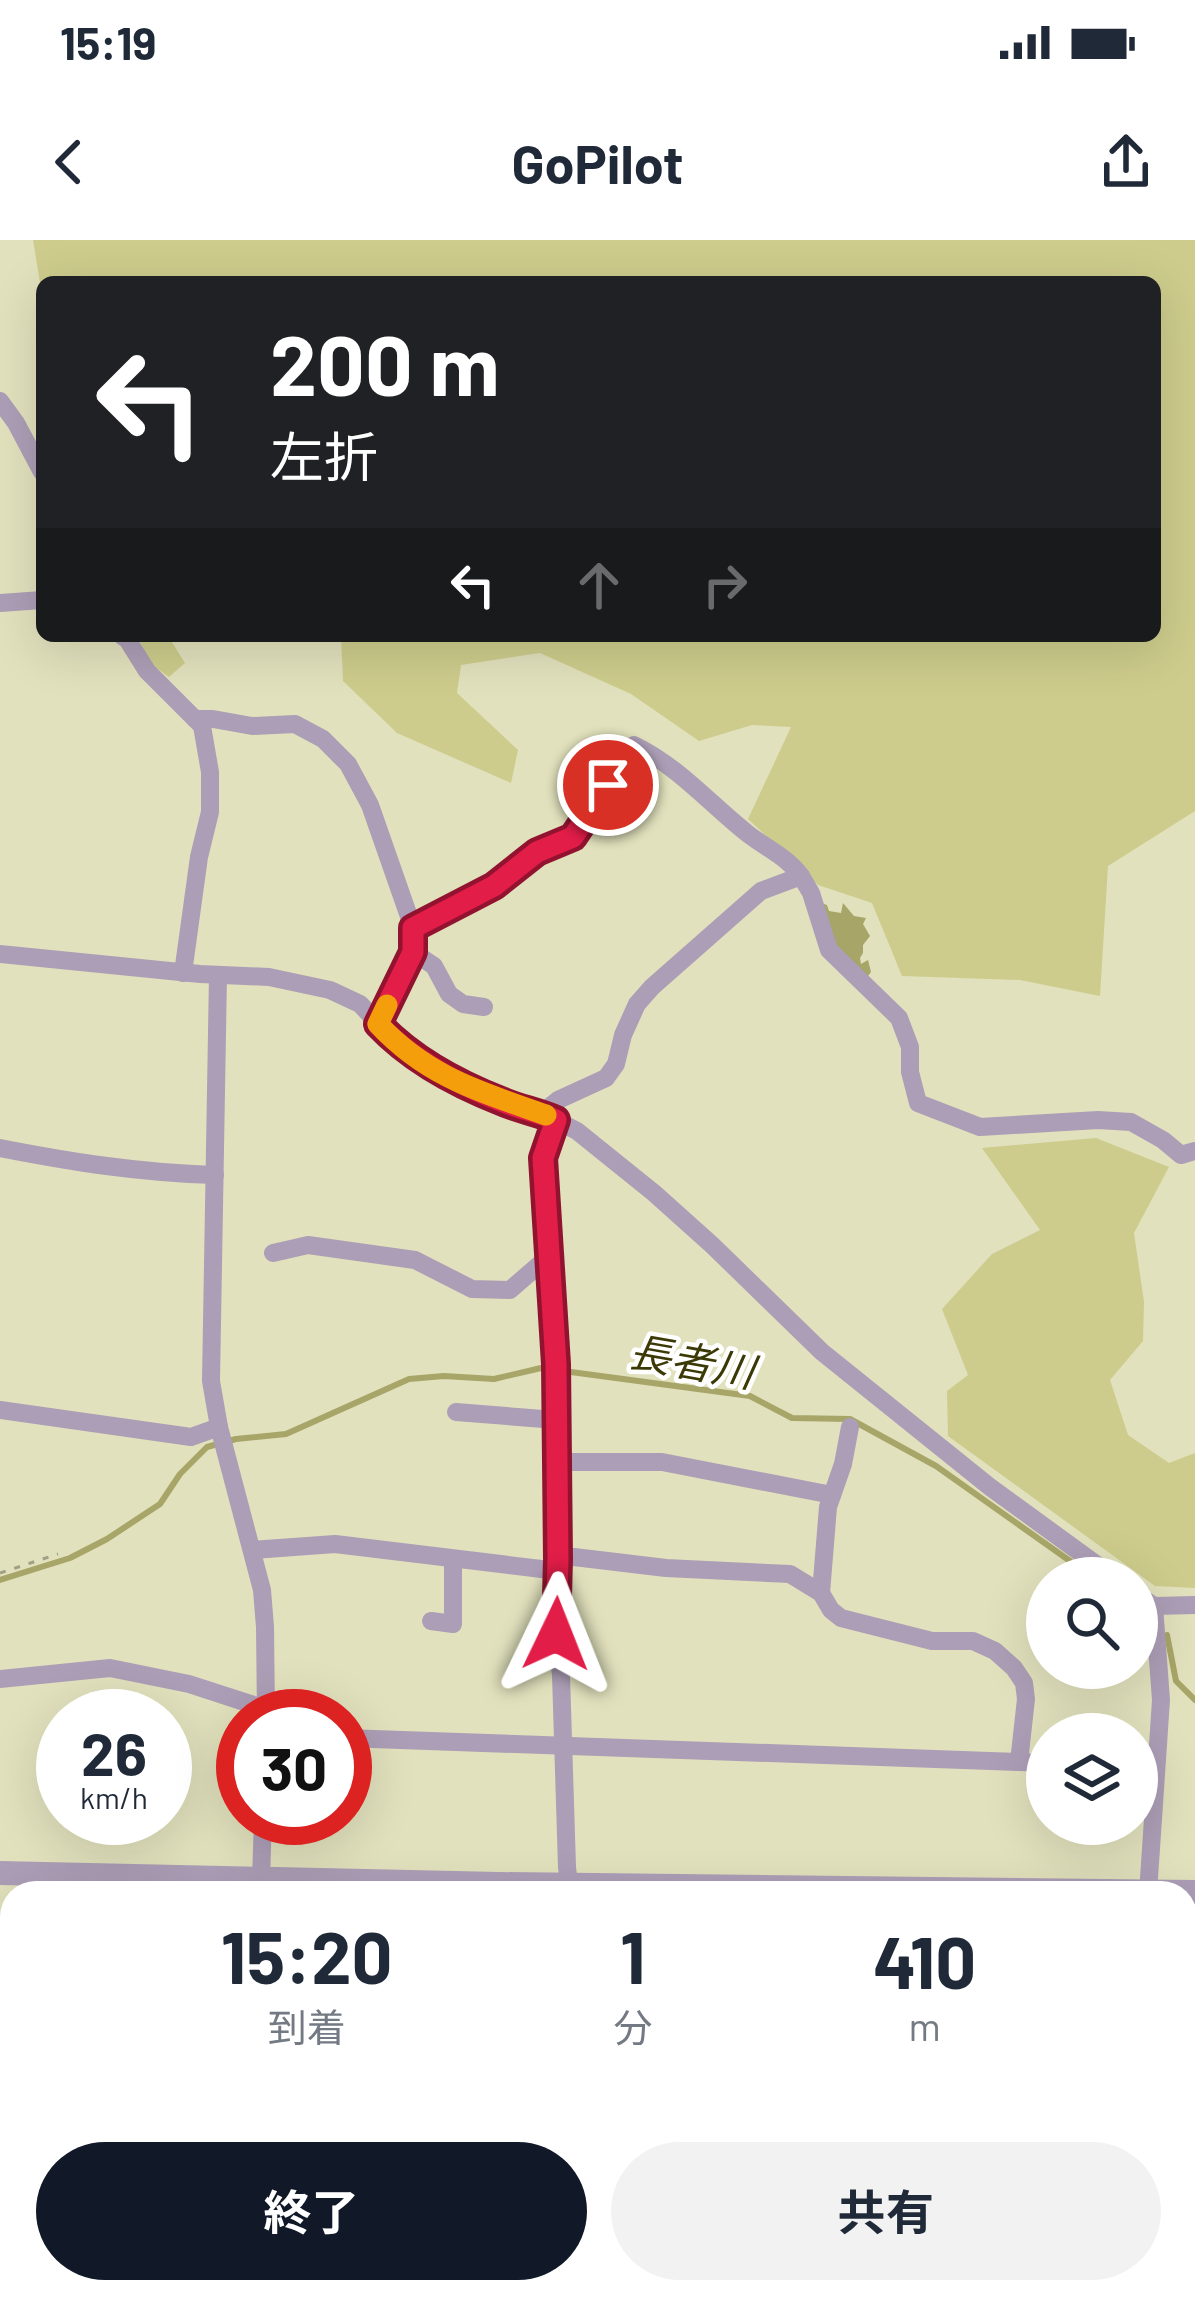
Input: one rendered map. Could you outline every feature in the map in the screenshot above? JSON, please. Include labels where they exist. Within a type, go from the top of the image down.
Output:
[{"type":"street","points":[[0,401],[36,461]]},
{"type":"street","points":[[0,603],[36,600]]},
{"type":"street","points":[[128,642],[147,671],[202,726],[210,772],[210,812],[183,973]]},
{"type":"street","points":[[195,718],[252,726],[295,724],[323,739],[348,764],[370,805],[413,928],[413,952],[378,1024]]},
{"type":"street","points":[[413,928],[494,886],[537,852],[573,837],[608,785],[622,752],[634,745],[658,757],[748,834],[793,865],[811,892],[829,950],[898,1018],[910,1047],[918,1102],[980,1126],[1098,1120],[1131,1123],[1181,1155],[1195,1151]]},
{"type":"street","points":[[569,1881],[556,1634],[555,1371],[543,1158],[549,1117],[559,1100],[606,1078],[616,1064],[622,1035],[637,1004],[652,987],[761,891],[801,876]]},
{"type":"street","points":[[413,952],[434,966],[449,994],[463,1004],[484,1007]]},
{"type":"street","points":[[0,953],[268,977],[330,990],[360,1004],[418,1060],[505,1103],[577,1131],[653,1193],[822,1352],[932,1442],[1087,1557]]},
{"type":"street","points":[[218,975],[211,1381],[262,1590],[266,1689]]},
{"type":"street","points":[[0,1148],[114,1169],[215,1175]]},
{"type":"street","points":[[273,1253],[308,1245],[416,1260],[472,1289],[510,1290],[548,1256]]},
{"type":"street","points":[[0,1410],[191,1437],[221,1437]]},
{"type":"street","points":[[456,1412],[556,1420]]},
{"type":"street","points":[[821,1593],[828,1507],[850,1427]]},
{"type":"street","points":[[556,1462],[662,1462],[832,1495]]},
{"type":"street","points":[[252,1550],[335,1544],[453,1559],[558,1565],[574,1557],[666,1568],[790,1574],[821,1593],[841,1618],[932,1641],[973,1641],[995,1651],[1024,1683],[1018,1762]]},
{"type":"street","points":[[430,1621],[453,1624],[453,1559]]},
{"type":"street","points":[[1158,1606],[1195,1605]]},
{"type":"street","points":[[1158,1660],[1158,1713]]},
{"type":"street","points":[[0,1679],[110,1668],[216,1694]]},
{"type":"street","points":[[372,1739],[1026,1762]]},
{"type":"street","points":[[261,1879],[262,1845]]},
{"type":"street","points":[[1147,1845],[1148,1881]]},
{"type":"street","points":[[0,1874],[323,1881]]},
{"type":"path","points":[[0,1573],[58,1554]]},
{"type":"shaded area","points":[[33,240],[1195,240],[1195,811],[1108,866],[1100,996],[1020,980],[902,976],[872,903],[818,885],[748,819],[791,727],[752,725],[699,741],[631,694],[540,653],[461,665],[457,693],[518,750],[511,783],[397,733],[343,681],[341,642],[1161,642],[1161,276],[39,276]]},
{"type":"shaded area","points":[[140,642],[172,642],[185,663],[169,677],[152,665]]},
{"type":"shaded area","points":[[821,903],[841,913],[843,903],[854,916],[866,918],[863,924],[870,936],[860,958],[861,964],[868,960],[868,976],[833,946]]},
{"type":"shaded area","points":[[1096,1138],[1169,1167],[1134,1233],[1144,1302],[1143,1341],[1110,1380],[1128,1435],[1169,1463],[1195,1453],[1195,1588],[1158,1586],[1158,1557],[1115,1557],[948,1436],[947,1391],[968,1375],[942,1309],[992,1254],[1040,1230],[982,1148]]},
{"type":"waterway","name":"長者川","points":[[0,1580],[70,1558],[107,1539],[160,1504],[180,1474],[207,1447],[286,1434],[409,1379],[494,1379],[541,1368],[750,1396],[792,1418],[850,1419],[936,1466],[1064,1557]]},
{"type":"waterway","name":"長者川","points":[[1167,1635],[1176,1681],[1195,1700]]},
{"type":"slow traffic","points":[[387,1005],[378,1024],[418,1060],[505,1103],[546,1115]]},
{"type":"route","points":[[556,1634],[556,1364],[543,1158],[556,1120],[461,1084],[418,1060],[378,1024],[413,952],[413,928],[494,886],[537,852],[573,837],[608,785]]}]
